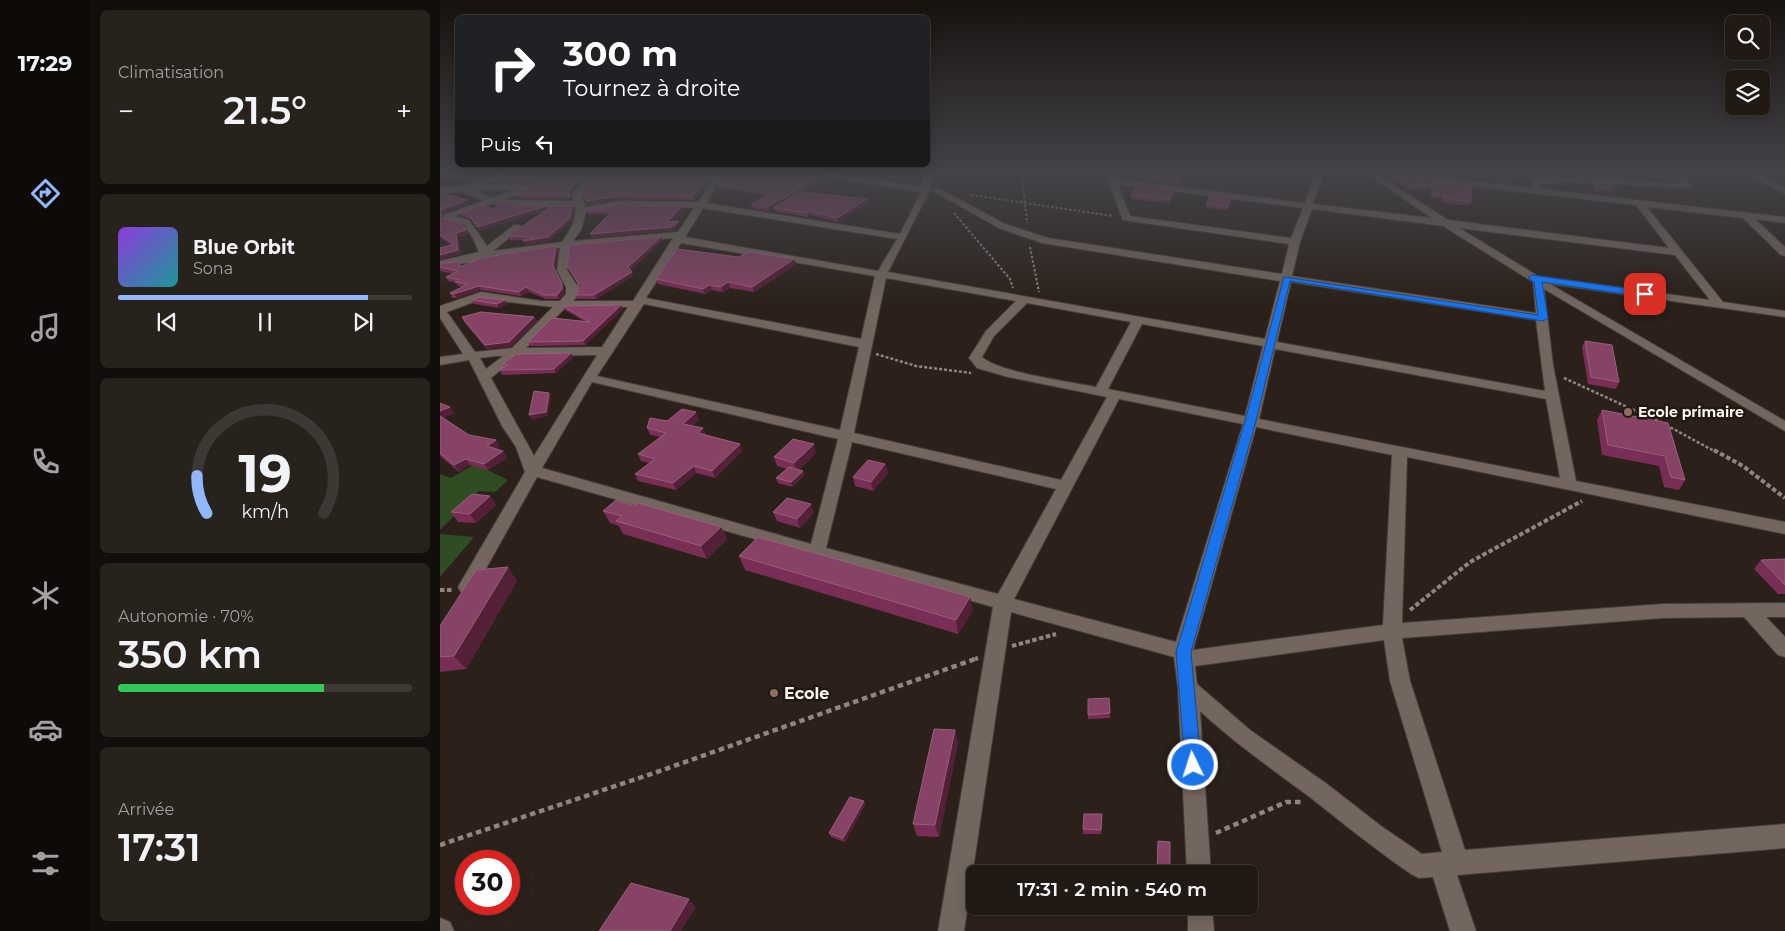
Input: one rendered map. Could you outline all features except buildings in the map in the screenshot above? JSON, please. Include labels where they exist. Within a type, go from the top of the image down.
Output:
[{"type":"street","points":[[450,216],[448,218],[466,222],[478,238],[483,254]]},
{"type":"street","points":[[483,378],[516,351],[572,295],[572,288],[562,270],[568,246],[567,241],[578,225],[579,216]]},
{"type":"street","points":[[460,598],[531,470],[692,216]]},
{"type":"street","points":[[772,216],[903,237]]},
{"type":"street","points":[[816,552],[846,435],[880,275],[916,216]]},
{"type":"street","points":[[983,216],[1002,226],[1046,242],[1543,318]]},
{"type":"street","points":[[1199,865],[1188,688],[1184,656],[1250,421],[1268,344],[1303,216]]},
{"type":"street","points":[[1398,216],[1676,252]]},
{"type":"street","points":[[1434,216],[1535,280],[1785,427]]},
{"type":"street","points":[[1649,216],[1720,305]]},
{"type":"street","points":[[1747,216],[1785,253]]},
{"type":"street","points":[[1757,216],[1785,220]]},
{"type":"street","points":[[1126,218],[1295,242]]},
{"type":"street","points":[[483,254],[517,227]]},
{"type":"street","points":[[440,264],[483,254],[637,238],[680,237],[880,275],[1553,396]]},
{"type":"street","points":[[1535,280],[1785,314]]},
{"type":"street","points":[[1535,280],[1543,318],[1547,365],[1569,484]]},
{"type":"street","points":[[531,470],[523,447],[483,378],[476,360],[470,355],[441,310],[481,294],[542,304],[639,302],[864,347]]},
{"type":"street","points":[[1020,299],[987,337],[975,358],[978,362],[1013,374],[1785,528]]},
{"type":"street","points":[[951,931],[1003,602],[1067,486],[1138,320]]},
{"type":"street","points":[[444,358],[516,351],[607,351]]},
{"type":"street","points":[[590,378],[1067,486]]},
{"type":"street","points":[[1400,451],[1392,628],[1400,681],[1449,864],[1463,931]]},
{"type":"street","points":[[531,470],[816,552],[1003,602],[1184,656],[1392,628],[1663,611],[1750,612],[1785,610]]},
{"type":"street","points":[[1750,612],[1785,649]]},
{"type":"street","points":[[1188,688],[1243,738],[1327,796],[1419,866],[1785,836]]},
{"type":"street","points":[[1200,915],[1201,931]]},
{"type":"path","points":[[955,216],[1010,279],[1020,299]]},
{"type":"path","points":[[1115,216],[1126,218]]},
{"type":"path","points":[[864,347],[916,366],[978,373]]},
{"type":"path","points":[[1547,365],[1584,389],[1661,422],[1742,466],[1785,498]]},
{"type":"path","points":[[1392,628],[1470,562],[1602,490]]},
{"type":"path","points":[[440,845],[657,772],[996,651],[1062,632]]},
{"type":"path","points":[[1198,841],[1286,802],[1297,801],[1309,804]]},
{"type":"green space","points":[[475,464],[508,480],[495,492],[479,491],[440,530],[440,474],[451,478]]},
{"type":"green space","points":[[440,534],[474,537],[440,577]]},
{"type":"place","name":"Ecole primaire","points":[[1628,412]]},
{"type":"place","name":"Ecole","points":[[774,693]]},
{"type":"route","points":[[1193,765],[1184,652],[1250,421],[1268,344],[1287,278],[1543,318],[1538,281],[1532,278],[1645,294]]}]
